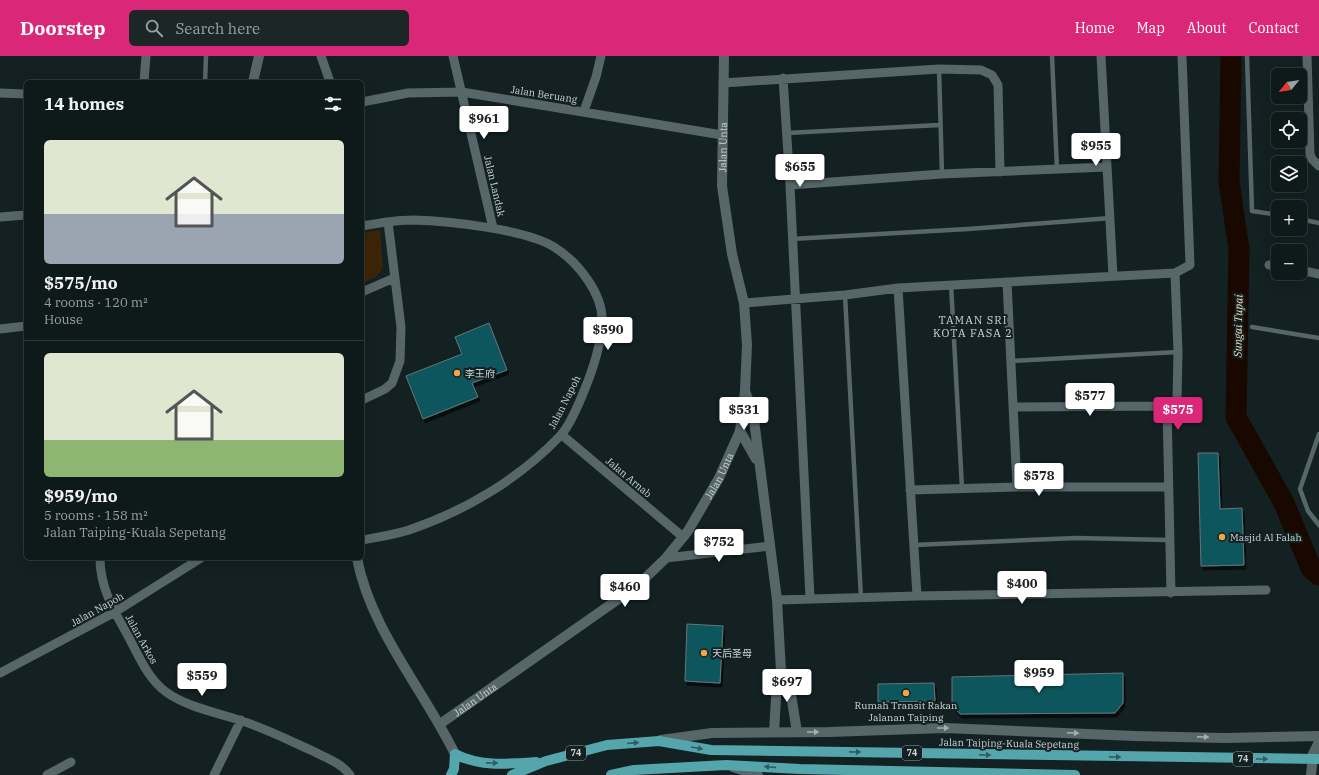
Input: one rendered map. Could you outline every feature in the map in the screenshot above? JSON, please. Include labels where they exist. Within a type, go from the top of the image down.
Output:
[{"type":"main road","name":"Jalan Taiping-Kuala Sepetang","points":[[517,774],[546,761],[607,745],[659,741],[711,750],[1319,760]]},
{"type":"main road","points":[[451,775],[454,769],[455,754],[478,763],[514,764],[546,761]]},
{"type":"main road","name":"74","points":[[611,775],[726,765],[800,769],[1075,775]]},
{"type":"street","points":[[144,80],[146,56]]},
{"type":"street","points":[[253,80],[259,56]]},
{"type":"street","points":[[321,56],[329,80]]},
{"type":"street","name":"Jalan Landak","points":[[453,56],[493,228]]},
{"type":"street","points":[[584,111],[596,77],[601,56]]},
{"type":"street","name":"Jalan Unta","points":[[440,724],[637,586],[666,558],[683,537],[719,478],[740,431],[745,391],[747,345],[744,303],[726,218],[722,186],[724,56]]},
{"type":"street","points":[[1101,56],[1113,276]]},
{"type":"street","points":[[744,303],[845,295],[898,288],[950,284],[1175,273],[1190,265],[1182,56]]},
{"type":"street","points":[[1307,56],[1310,154],[1312,159],[1319,166]]},
{"type":"street","points":[[723,83],[939,69],[981,70],[992,75],[998,85],[1000,172]]},
{"type":"street","points":[[783,78],[790,185],[810,598]]},
{"type":"street","name":"Jalan Beruang","points":[[364,102],[408,93],[462,92],[722,135]]},
{"type":"street","points":[[0,93],[24,94]]},
{"type":"street","points":[[790,185],[942,174],[1107,167]]},
{"type":"street","points":[[0,217],[24,215]]},
{"type":"street","name":"Jalan Napoh","points":[[364,226],[413,220],[493,228],[529,237],[554,246],[574,263],[587,278],[597,298],[602,321],[598,350],[592,370],[578,404],[562,434],[523,470],[476,500],[449,514],[408,531],[364,540]]},
{"type":"street","points":[[364,399],[385,389],[392,383],[399,368],[401,326],[388,222]]},
{"type":"street","points":[[1307,271],[1319,274]]},
{"type":"street","points":[[1013,407],[1174,405],[1177,400],[1178,352],[1175,273]]},
{"type":"street","points":[[364,291],[394,278]]},
{"type":"street","points":[[1007,282],[1017,487]]},
{"type":"street","points":[[898,288],[917,596]]},
{"type":"street","points":[[0,329],[24,326]]},
{"type":"street","points":[[745,391],[753,412],[777,600],[781,671],[777,681],[774,732]]},
{"type":"street","points":[[1167,406],[1170,593]]},
{"type":"street","points":[[740,431],[760,467]]},
{"type":"street","name":"Jalan Arnab","points":[[562,434],[683,537]]},
{"type":"street","points":[[910,490],[1017,487],[1168,487]]},
{"type":"street","points":[[666,558],[770,546]]},
{"type":"street","name":"Jalan Arkos","points":[[100,560],[100,572],[104,590],[115,612],[149,674],[166,691],[188,704],[241,720],[341,765],[350,775]]},
{"type":"street","name":"Jalan Napoh","points":[[0,673],[115,612],[198,560]]},
{"type":"street","points":[[357,560],[360,574],[368,598],[395,650],[440,724],[455,754]]},
{"type":"street","points":[[777,600],[810,598],[1170,593],[1266,590]]},
{"type":"street","points":[[781,671],[789,682],[797,732]]},
{"type":"street","points":[[214,775],[241,720]]},
{"type":"street","points":[[659,741],[712,733],[945,728],[1224,738],[1319,736]]},
{"type":"street","points":[[1311,775],[1313,754],[1319,742]]},
{"type":"street","points":[[46,775],[71,762]]},
{"type":"street","points":[[726,765],[758,775]]},
{"type":"lane","points":[[205,80],[206,56]]},
{"type":"lane","points":[[1052,56],[1057,169]]},
{"type":"lane","points":[[1247,56],[1252,211],[1271,214]]},
{"type":"lane","points":[[939,69],[939,125],[942,174]]},
{"type":"lane","points":[[787,133],[939,125]]},
{"type":"lane","points":[[792,239],[968,229],[1111,218]]},
{"type":"lane","points":[[1307,220],[1319,223]]},
{"type":"lane","points":[[950,284],[962,488]]},
{"type":"lane","points":[[845,295],[861,598]]},
{"type":"lane","points":[[1252,327],[1319,338]]},
{"type":"lane","points":[[1010,361],[1178,352]]},
{"type":"lane","points":[[1319,434],[1300,489],[1308,511],[1319,525]]},
{"type":"lane","points":[[914,545],[1076,538],[1169,540]]},
{"type":"shaded area","points":[[380,230],[383,267],[376,277],[364,282],[364,233]]},
{"type":"building","name":"李王府","points":[[489,323],[507,370],[472,383],[478,397],[423,419],[406,376],[462,354],[455,337]]},
{"type":"building","name":"Masjid Al Falah","points":[[1198,453],[1218,453],[1220,509],[1242,508],[1244,565],[1201,566]]},
{"type":"building","name":"天后圣母","points":[[687,624],[723,626],[720,683],[685,681]]},
{"type":"building","points":[[1123,673],[1123,703],[1115,713],[960,714],[952,705],[952,677]]},
{"type":"building","name":"Rumah Transit Rakan Jalanan Taiping","points":[[934,683],[935,701],[878,702],[878,684]]},
{"type":"waterway","name":"Sungai Tupai","points":[[1231,56],[1229,182],[1239,249],[1236,417],[1284,503],[1311,568],[1319,575]]},
{"type":"place","name":"李王府","points":[[457,373]]},
{"type":"place","name":"Masjid Al Falah","points":[[1222,537]]},
{"type":"place","name":"天后圣母","points":[[704,653]]},
{"type":"place","name":"Rumah Transit Rakan Jalanan Taiping","points":[[906,693]]},
{"type":"district","name":"TAMAN SRI KOTA FASA 2","points":[[973,326]]}]
